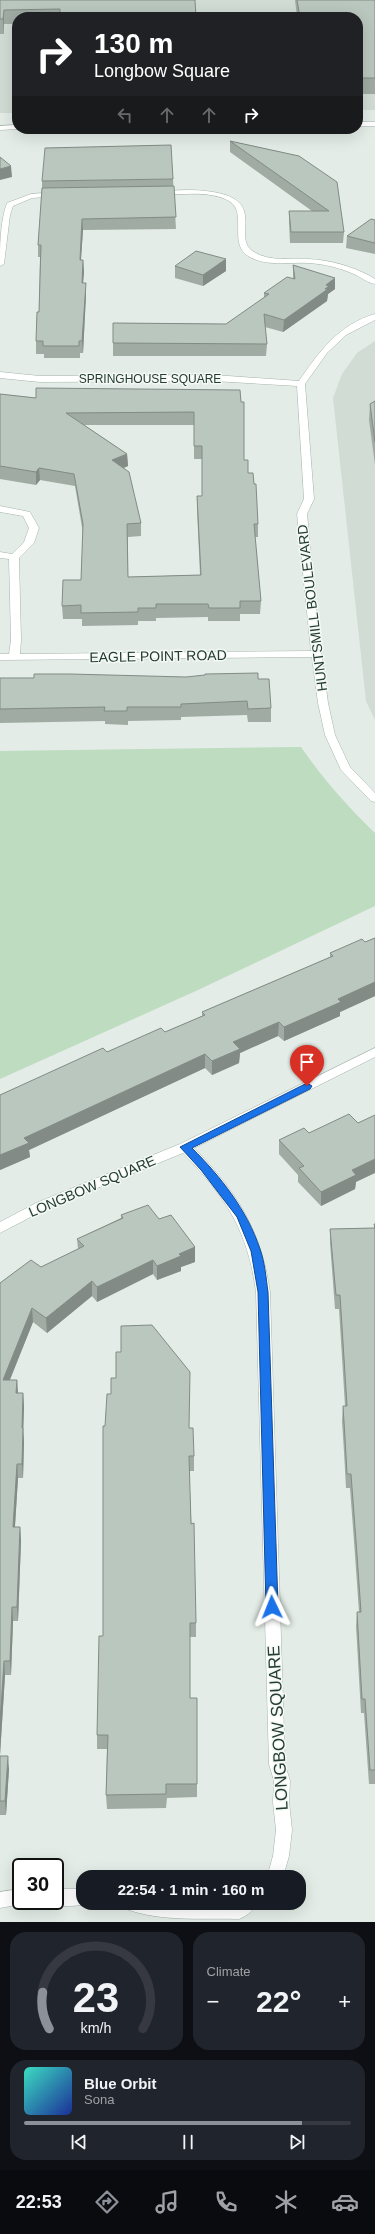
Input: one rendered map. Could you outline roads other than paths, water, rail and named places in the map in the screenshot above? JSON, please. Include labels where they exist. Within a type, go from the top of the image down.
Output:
[{"type":"street","points":[[363,124],[375,124]]},
{"type":"street","points":[[0,128],[12,128]]},
{"type":"street","points":[[150,194],[205,193],[229,199],[238,205],[241,212],[243,244],[252,254],[267,259],[307,261],[340,266],[375,282]]},
{"type":"street","points":[[0,264],[6,215],[10,206],[31,196],[64,194]]},
{"type":"street","points":[[301,384],[324,351],[343,333],[375,317]]},
{"type":"street","name":"SPRINGHOUSE SQUARE","points":[[0,375],[40,379],[214,378],[301,384]]},
{"type":"street","name":"HUNTSMILL BOULEVARD","points":[[301,384],[309,499],[302,514],[323,703],[330,736],[345,768],[375,799]]},
{"type":"street","points":[[0,509],[27,514],[34,528],[29,543],[14,557],[16,640],[14,657]]},
{"type":"street","points":[[0,555],[14,557]]},
{"type":"street","name":"EAGLE POINT ROAD","points":[[0,657],[317,654]]},
{"type":"street","name":"LONGBOW SQUARE","points":[[0,1228],[41,1206],[185,1147],[375,1052]]},
{"type":"street","name":"LONGBOW SQUARE","points":[[185,1147],[205,1167],[242,1215],[256,1251],[263,1292],[277,1764],[282,1781],[281,1802],[284,1830],[281,1856],[277,1870]]},
{"type":"street","points":[[64,1898],[76,1897]]},
{"type":"street","points":[[0,1900],[12,1898]]},
{"type":"street","points":[[200,1910],[240,1910]]}]
